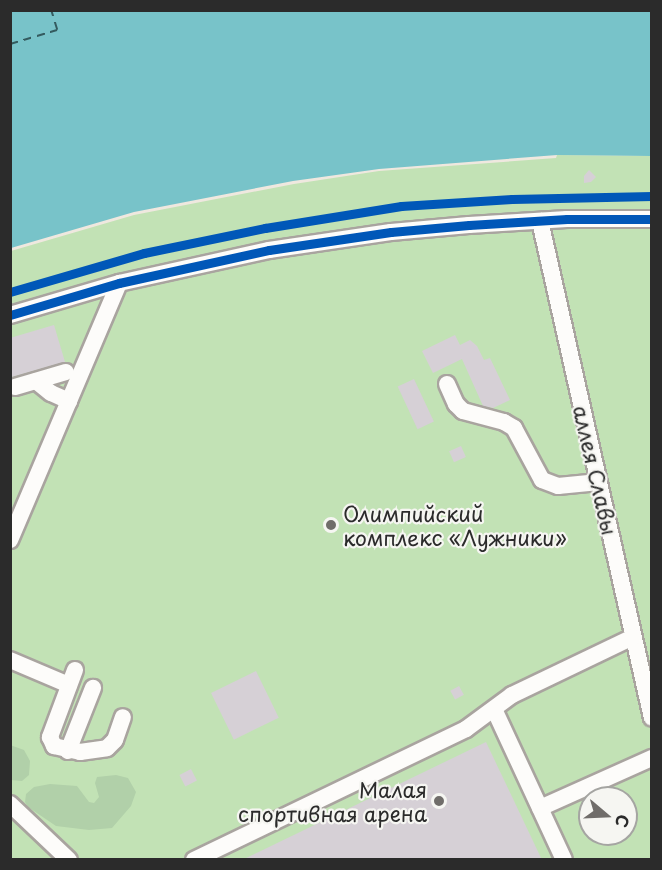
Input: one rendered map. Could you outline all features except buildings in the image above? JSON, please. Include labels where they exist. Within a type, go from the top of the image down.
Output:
[{"type":"street","points":[[10,315],[119,283],[269,250],[391,232],[540,220],[650,225]]},
{"type":"street","name":"аллея Славы","points":[[540,220],[651,718]]},
{"type":"street","points":[[10,540],[119,283]]},
{"type":"street","points":[[15,387],[66,372]]},
{"type":"street","points":[[36,381],[51,393],[69,401]]},
{"type":"street","points":[[447,384],[456,404],[464,411],[504,422],[514,428],[542,480],[558,486],[598,482]]},
{"type":"street","points":[[194,860],[466,729],[512,695],[633,637]]},
{"type":"street","points":[[10,660],[72,677],[50,737],[54,746],[68,751],[87,752],[110,746],[123,717]]},
{"type":"street","points":[[68,751],[93,687]]},
{"type":"street","points":[[494,710],[564,860]]},
{"type":"street","points":[[540,807],[651,758]]},
{"type":"street","points":[[10,804],[69,860]]},
{"type":"green space","name":"Олимпийский комплекс «Лужники»","points":[[557,155],[651,156],[651,859],[11,859],[11,251],[134,215],[294,184],[379,171],[556,158]]},
{"type":"green space","points":[[10,745],[24,750],[30,761],[29,775],[22,781],[11,780]]},
{"type":"green space","points":[[116,775],[128,778],[136,792],[131,806],[112,828],[89,830],[56,826],[28,807],[25,802],[26,794],[34,787],[50,784],[77,786],[89,802],[94,803],[99,797],[95,783],[97,777]]},
{"type":"water","points":[[11,10],[651,11],[651,156],[557,155],[379,169],[293,181],[134,212],[11,248]]},
{"type":"ferry route","points":[[10,44],[57,30],[51,10]]},
{"type":"cycle path","points":[[10,292],[144,253],[265,228],[401,206],[512,199],[652,196]]},
{"type":"cycle path","points":[[10,315],[119,283],[269,250],[391,232],[469,225],[567,219],[652,219]]},
{"type":"place","name":"Олимпийский комплекс «Лужники»","points":[[331,525]]},
{"type":"place","name":"Малая спортивная арена","points":[[439,801]]}]
